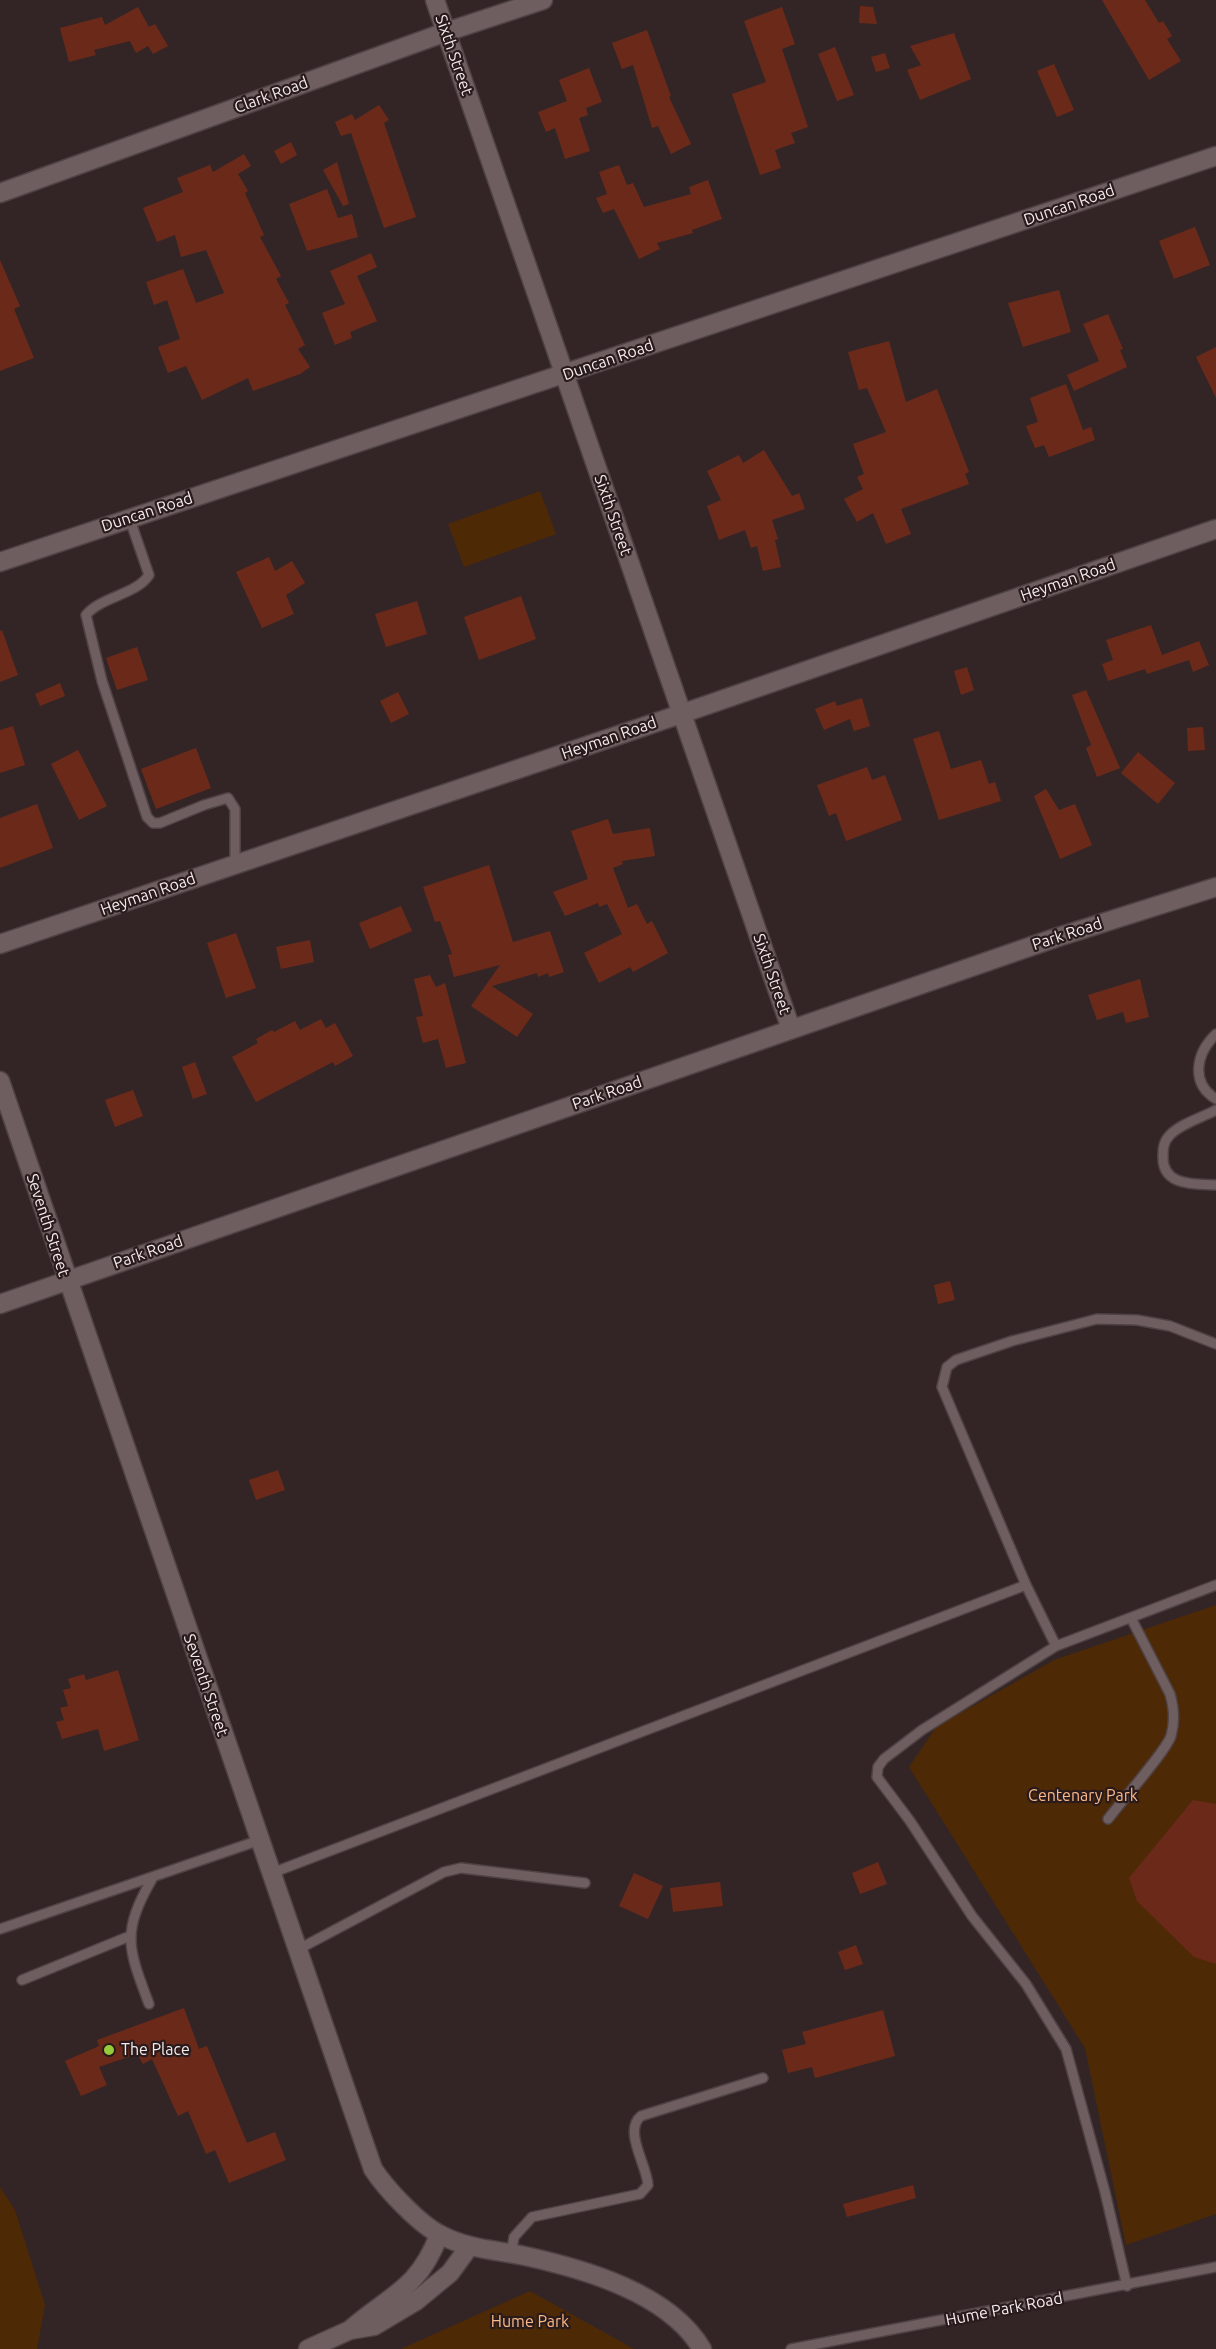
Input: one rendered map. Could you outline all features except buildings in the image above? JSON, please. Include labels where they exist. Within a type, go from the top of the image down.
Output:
[{"type":"street","name":"Sixth Street","points":[[435,0],[791,1029]]},
{"type":"street","name":"Clark Road","points":[[0,193],[446,32],[543,0]]},
{"type":"street","name":"Duncan Road","points":[[0,562],[129,517],[1216,156]]},
{"type":"street","name":"Heyman Road","points":[[0,944],[681,714],[1216,529]]},
{"type":"street","name":"Park Road","points":[[0,1304],[1055,938],[1216,887]]},
{"type":"street","name":"Seventh Street","points":[[0,1081],[66,1281],[373,2169],[397,2198],[439,2235],[469,2247]]},
{"type":"street","points":[[308,2349],[350,2330],[405,2288],[422,2272],[439,2235]]},
{"type":"street","points":[[350,2330],[374,2326],[416,2301],[450,2272],[469,2247],[574,2268],[625,2286],[679,2323],[702,2349]]},
{"type":"lane","points":[[129,517],[149,575],[144,582],[104,601],[86,615],[102,681],[147,817],[153,823],[160,823],[228,798],[235,809],[235,865]]},
{"type":"lane","points":[[1216,1034],[1199,1060],[1197,1075],[1207,1093],[1216,1099]]},
{"type":"lane","points":[[1216,1110],[1171,1133],[1163,1146],[1163,1164],[1171,1178],[1183,1183],[1216,1185]]},
{"type":"lane","points":[[1056,1646],[1026,1585],[942,1387],[947,1367],[956,1360],[1012,1341],[1097,1319],[1137,1320],[1170,1326],[1216,1344]]},
{"type":"lane","points":[[272,1873],[1026,1585]]},
{"type":"lane","points":[[1127,2286],[1105,2192],[1066,2049],[1026,1984],[972,1916],[910,1821],[877,1777],[878,1767],[884,1759],[922,1730],[1056,1646],[1216,1585]]},
{"type":"lane","points":[[1108,1819],[1170,1738],[1173,1721],[1174,1707],[1170,1694],[1131,1618]]},
{"type":"lane","points":[[0,1929],[152,1879],[260,1840]]},
{"type":"lane","points":[[297,1950],[444,1872],[461,1868],[585,1883]]},
{"type":"lane","points":[[149,2004],[134,1966],[130,1936],[134,1912],[152,1879]]},
{"type":"lane","points":[[22,1980],[130,1936]]},
{"type":"lane","points":[[511,2254],[514,2237],[532,2217],[640,2194],[648,2185],[633,2130],[635,2121],[642,2116],[763,2078]]},
{"type":"lane","name":"Hume Park Road","points":[[791,2349],[1216,2267]]},
{"type":"green space","points":[[540,491],[556,534],[464,567],[448,524]]},
{"type":"green space","name":"Centenary Park","points":[[1216,1605],[1216,2214],[1126,2245],[1085,2048],[909,1767],[936,1727],[1054,1660]]},
{"type":"green space","points":[[0,2187],[15,2210],[45,2305],[37,2349],[0,2349]]},
{"type":"green space","name":"Hume Park","points":[[530,2291],[634,2349],[401,2349]]},
{"type":"place","name":"The Place","points":[[109,2050]]}]
